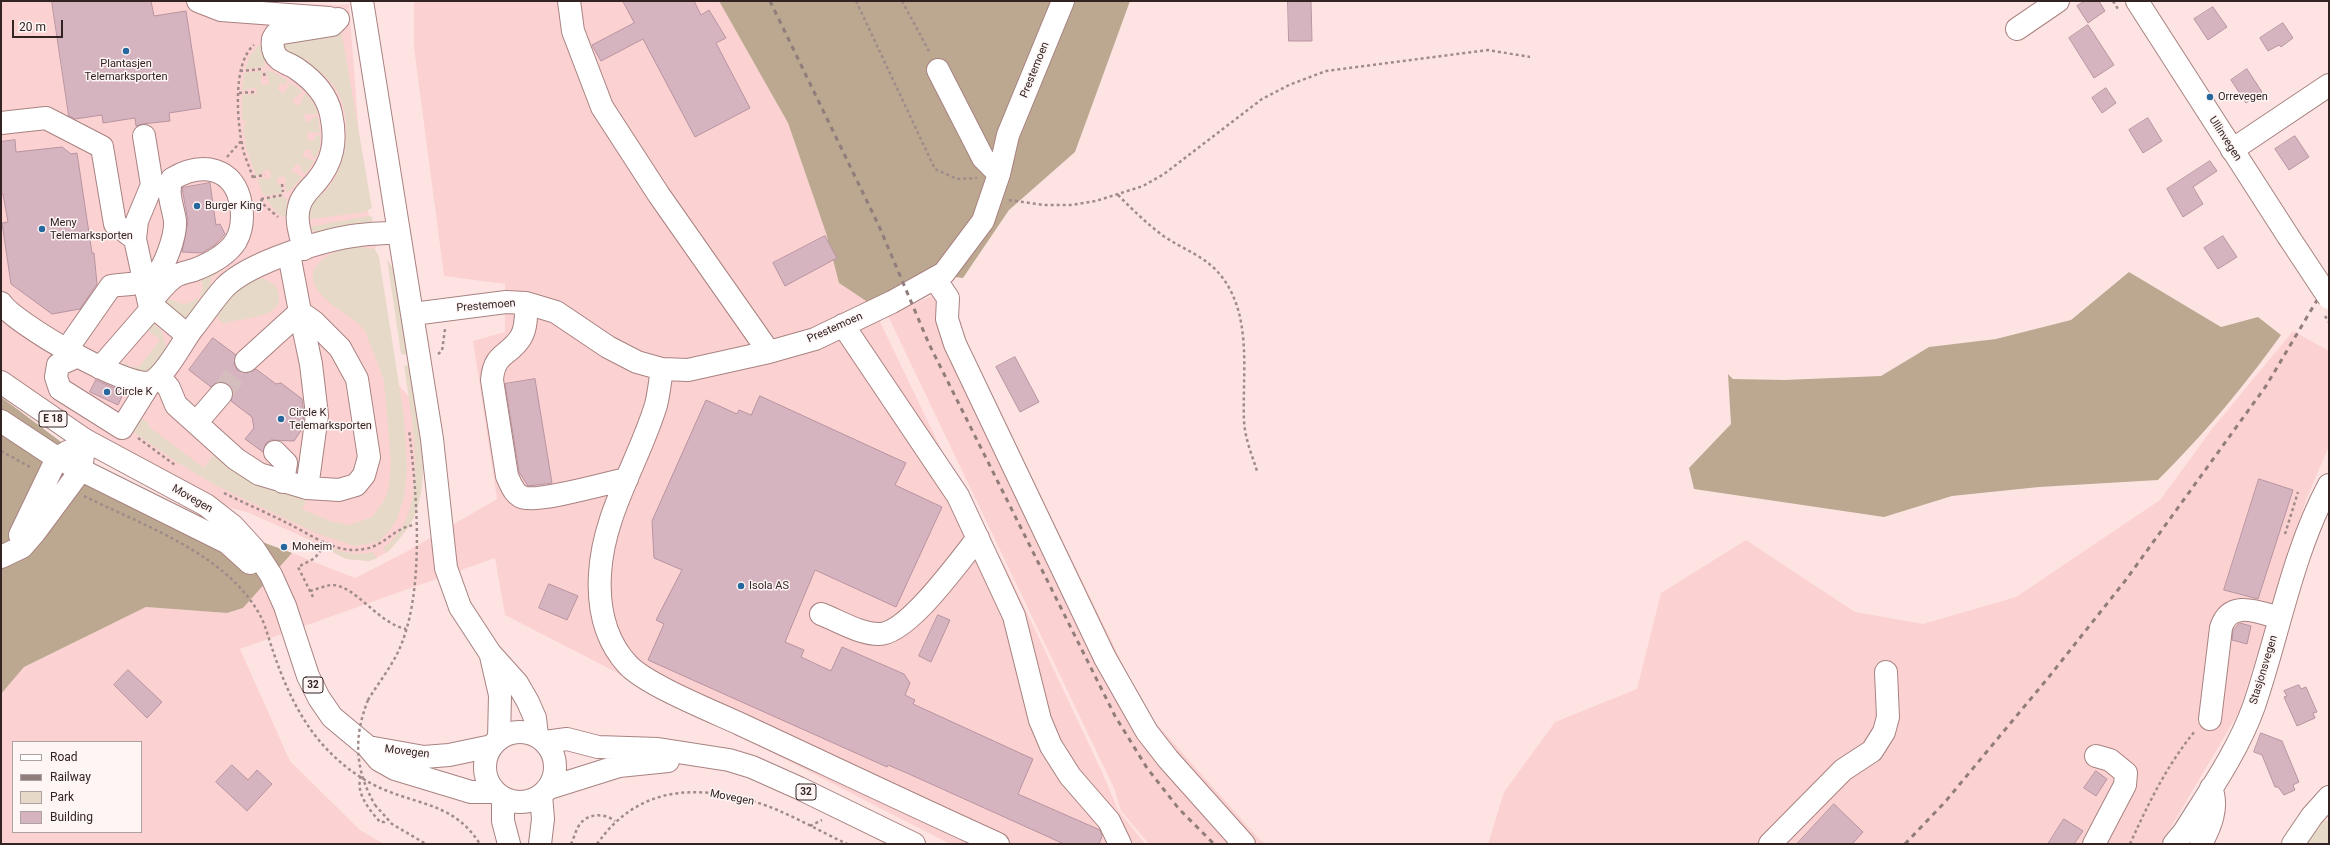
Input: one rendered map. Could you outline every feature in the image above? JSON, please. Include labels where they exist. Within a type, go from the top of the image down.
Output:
[{"type":"main road","points":[[198,1],[221,10],[338,19]]},
{"type":"main road","points":[[569,1],[574,31],[602,107],[659,195],[769,352]]},
{"type":"main road","name":"Prestemoen","points":[[413,314],[506,302],[526,303],[556,312],[608,347],[637,362],[662,369],[688,370],[769,352],[815,339],[935,279],[956,259],[983,221],[999,174],[1008,135],[1063,1]]},
{"type":"main road","points":[[2018,29],[2058,1]]},
{"type":"main road","name":"Ullinvegen","points":[[2137,1],[2329,298]]},
{"type":"main road","points":[[307,488],[316,415],[310,364],[300,312],[296,252],[298,208],[302,198],[327,168],[334,148],[334,130],[325,97],[315,84],[274,53],[273,39],[276,34],[332,25],[338,19],[363,8],[432,439],[446,568],[460,607],[490,653],[517,683],[535,718],[541,739],[555,760],[556,770],[545,792],[540,844]]},
{"type":"main road","points":[[938,70],[983,158],[999,174]]},
{"type":"main road","points":[[2232,150],[2329,85]]},
{"type":"main road","points":[[1,123],[46,118],[102,147],[115,224],[135,239]]},
{"type":"main road","points":[[144,136],[152,185],[137,221],[135,239],[144,281],[151,305],[188,335]]},
{"type":"main road","points":[[100,368],[174,277],[214,261],[229,250],[236,240],[241,228],[242,216],[240,197],[228,177],[221,172],[208,169],[193,171],[172,179],[168,188],[175,226],[173,245],[154,277],[144,281],[112,286],[73,352],[58,365],[56,377],[60,388],[122,428],[155,379],[226,286],[248,272],[276,258],[360,235],[399,232]]},
{"type":"main road","points":[[935,279],[948,298],[947,319],[955,344],[1105,658],[1125,695],[1147,732],[1168,759],[1244,844]]},
{"type":"main road","points":[[1,303],[25,325],[100,368],[126,380],[139,384],[155,379]]},
{"type":"main road","points":[[526,303],[525,328],[521,338],[499,359],[493,368],[492,380],[507,476],[513,490],[526,498],[541,498],[627,479]]},
{"type":"main road","points":[[246,361],[300,312]]},
{"type":"main road","points":[[155,379],[169,388],[176,405],[236,458],[258,474],[307,488],[339,490],[356,485],[364,475],[369,457],[357,379],[340,348],[314,322],[300,312]]},
{"type":"main road","points":[[843,325],[958,496],[1014,616],[1040,720],[1051,746],[1070,776],[1109,821],[1120,844]]},
{"type":"main road","points":[[662,369],[656,404],[627,479],[603,548],[600,599],[608,637],[629,666],[650,680],[700,706],[998,844]]},
{"type":"main road","name":"E 18","points":[[1,382],[21,398],[85,440]]},
{"type":"main road","name":"E 18","points":[[1,388],[21,398]]},
{"type":"main road","points":[[196,423],[221,394]]},
{"type":"main road","name":"Movegen","points":[[1,421],[35,445],[57,458],[228,544],[269,582],[285,606]]},
{"type":"main road","points":[[3,557],[25,529],[57,458],[85,440]]},
{"type":"main road","points":[[3,557],[22,547],[81,470],[85,440]]},
{"type":"main road","name":"Movegen","points":[[85,440],[206,505],[233,526],[254,548],[271,575],[285,606],[308,676],[319,698],[332,717],[368,747],[379,760],[395,769],[471,792],[500,795]]},
{"type":"main road","points":[[275,452],[286,463],[283,482]]},
{"type":"main road","name":"Stasjonsvegen","points":[[2174,844],[2184,832],[2211,788],[2236,744],[2253,708],[2305,536],[2329,485]]},
{"type":"main road","points":[[822,614],[864,631],[879,634],[892,631],[903,625],[917,611],[978,538]]},
{"type":"main road","points":[[2210,719],[2221,628],[2225,618],[2230,612],[2240,610],[2280,618]]},
{"type":"main road","points":[[490,653],[500,695],[496,742],[487,755],[486,774],[500,795],[503,821],[509,844]]},
{"type":"main road","points":[[1770,844],[1843,770],[1872,751],[1884,732],[1888,717],[1886,672]]},
{"type":"main road","name":"32","points":[[496,742],[518,732],[541,739],[567,739],[598,747],[658,749],[693,756],[729,760],[752,767],[914,844]]},
{"type":"main road","name":"Movegen","points":[[368,747],[424,756],[449,755],[496,742]]},
{"type":"main road","name":"32","points":[[500,795],[523,802],[545,792],[619,766],[665,762],[693,756]]},
{"type":"main road","points":[[2094,844],[2125,785],[2127,776],[2126,772],[2110,760],[2096,756]]},
{"type":"main road","points":[[2200,844],[2210,825],[2214,810],[2215,798],[2211,788]]},
{"type":"main road","points":[[2293,844],[2312,816],[2329,797]]},
{"type":"path","points":[[856,1],[935,169],[957,179],[966,180],[999,174]]},
{"type":"path","points":[[902,1],[918,29],[938,70]]},
{"type":"path","points":[[255,184],[243,149],[239,116],[240,71],[245,57],[252,46],[263,38],[276,34]]},
{"type":"path","points":[[991,198],[1044,205],[1072,205],[1118,195],[1143,186],[1164,174],[1262,99],[1289,85],[1326,71],[1488,50],[1530,57]]},
{"type":"path","points":[[240,71],[264,68]]},
{"type":"path","points":[[239,93],[254,92]]},
{"type":"path","points":[[253,177],[265,175]]},
{"type":"path","points":[[282,184],[284,195]]},
{"type":"path","points":[[258,192],[261,199],[273,214],[286,222],[298,226]]},
{"type":"path","points":[[261,199],[284,195],[288,197]]},
{"type":"path","points":[[1118,195],[1144,221],[1167,238],[1199,255],[1217,271],[1232,294],[1240,322],[1245,355],[1244,423],[1247,441],[1257,471]]},
{"type":"path","points":[[436,355],[442,351],[445,327],[443,310]]},
{"type":"path","points":[[122,428],[176,466]]},
{"type":"path","points":[[1,451],[33,469]]},
{"type":"path","points":[[222,492],[326,543],[346,550],[364,550],[380,545],[400,528],[415,525],[414,604],[397,655],[368,700],[360,721],[357,750],[362,778],[375,805],[387,819],[404,832],[426,844]]},
{"type":"path","points":[[313,597],[298,567],[315,558],[326,543]]},
{"type":"path","points":[[310,591],[328,586],[339,586],[356,595],[388,623],[406,629]]},
{"type":"path","points":[[2130,844],[2145,811],[2174,757],[2199,726],[2210,719]]},
{"type":"path","points":[[361,776],[358,785],[360,794],[380,822],[384,822],[387,819]]},
{"type":"path","name":"Movegen","points":[[597,844],[615,821],[647,801],[683,792],[721,795],[756,802],[847,844]]},
{"type":"path","points":[[571,844],[581,823],[590,817],[601,814],[615,821]]},
{"type":"shaded area","points":[[1,1],[221,1],[337,5],[349,4],[363,189],[376,245],[373,256],[389,375],[416,404],[422,452],[421,491],[414,518],[405,532],[386,553],[369,561],[346,559],[301,536],[247,512],[234,509],[195,491],[98,438],[1,372]]},
{"type":"shaded area","points":[[414,1],[719,1],[788,123],[826,233],[839,283],[872,305],[944,455],[1005,566],[1102,772],[1118,810],[1145,844],[948,843],[505,615],[495,558],[240,649],[290,761],[360,830],[384,844],[1,844],[1,694],[24,667],[146,607],[227,613],[243,608],[292,553],[355,578],[404,553],[497,499],[473,341],[505,332],[505,284],[444,276],[414,48]]},
{"type":"shaded area","points":[[719,1],[1130,1],[1075,152],[1009,210],[963,278],[939,275],[872,305],[839,283],[826,233],[788,123]]},
{"type":"shaded area","points":[[2129,272],[2221,327],[2258,317],[2281,335],[2252,374],[2222,410],[2192,445],[2158,480],[2039,487],[1952,496],[1884,517],[1694,489],[1689,468],[1731,424],[1728,374],[1733,379],[1784,380],[1881,376],[1929,347],[1996,339],[2071,320]]},
{"type":"shaded area","points":[[942,292],[1146,712],[1260,840],[1267,844],[1149,844],[1121,811],[1114,788],[887,314]]},
{"type":"shaded area","points":[[2293,331],[2329,351],[2329,446],[2306,500],[2239,712],[2161,844],[1488,844],[1504,792],[1555,722],[1637,689],[1661,593],[1746,540],[1855,612],[1923,624],[2016,597],[2160,500],[2212,429]]},
{"type":"shaded area","points":[[1,397],[128,492],[292,553],[243,608],[227,613],[146,607],[24,667],[1,694]]},
{"type":"green space","points":[[341,29],[372,208],[364,212],[304,220],[311,201],[324,193],[333,181],[341,166],[345,149],[345,114],[340,98],[328,79],[310,65],[283,53],[279,39]]},
{"type":"green space","points":[[258,46],[263,46],[265,67],[245,69],[250,56]]},
{"type":"green space","points":[[265,70],[273,72],[287,80],[285,85],[281,83],[277,89],[284,94],[290,83],[302,91],[292,101],[299,106],[305,93],[315,105],[318,114],[304,114],[306,122],[312,121],[312,118],[318,117],[320,133],[307,132],[308,141],[315,140],[315,136],[320,135],[320,146],[316,158],[311,155],[312,151],[306,149],[302,156],[314,161],[305,174],[301,170],[302,167],[296,164],[291,171],[302,177],[291,190],[286,192],[285,176],[277,178],[278,185],[281,185],[283,193],[264,196],[257,179],[264,177],[265,179],[271,178],[270,170],[262,171],[263,174],[256,176],[244,142],[246,142],[243,130],[246,121],[242,119],[242,95],[257,94],[256,87],[242,91],[244,73],[262,71],[261,85],[270,84]]},
{"type":"green space","points":[[284,196],[287,201],[287,218],[277,213],[266,199]]},
{"type":"green space","points":[[369,216],[372,217],[373,223],[317,234],[308,227]]},
{"type":"green space","points":[[353,246],[375,249],[379,257],[404,416],[407,470],[404,497],[397,519],[390,530],[378,542],[355,546],[316,533],[217,486],[177,462],[129,429],[136,414],[149,424],[148,426],[204,468],[215,452],[262,487],[307,498],[302,509],[330,521],[350,525],[372,517],[385,499],[389,486],[391,463],[384,380],[365,331],[361,326],[325,298],[317,288],[313,279],[314,271],[318,264],[325,258],[333,253]]},
{"type":"green space","points":[[231,255],[235,260],[211,278],[211,289],[204,297],[200,295],[203,288],[201,279]]},
{"type":"green space","points":[[387,259],[396,274],[409,355],[401,354]]},
{"type":"green space","points":[[263,278],[275,285],[279,296],[278,305],[272,311],[263,315],[224,324],[215,315],[230,297],[242,287],[255,280]]},
{"type":"green space","points":[[197,298],[203,304],[190,317],[181,318],[164,303],[164,299],[169,299],[187,304]]},
{"type":"green space","points":[[153,323],[161,330],[167,349],[158,362],[150,369],[139,372],[124,368],[124,362],[130,367],[139,367],[160,340],[146,329]]},
{"type":"green space","points":[[410,364],[420,421],[423,463],[422,483],[419,502],[413,519],[398,541],[387,553],[383,548],[399,533],[409,513],[414,489],[414,436],[404,366]]},
{"type":"green space","points":[[301,535],[336,550],[354,554],[372,552],[378,558],[369,561],[346,559]]},
{"type":"green space","points":[[2324,820],[2329,821],[2329,844],[2301,844],[2318,822]]},
{"type":"building","name":"Plantasjen Telemarksporten","points":[[52,1],[151,1],[154,16],[186,11],[201,108],[169,113],[170,121],[136,126],[135,118],[103,123],[102,115],[75,119],[69,116]]},
{"type":"building","points":[[623,1],[694,1],[701,15],[709,10],[726,38],[716,43],[750,108],[695,137],[643,39],[601,61],[592,45],[634,23]]},
{"type":"building","points":[[1288,1],[1311,1],[1312,41],[1289,41]]},
{"type":"building","points":[[2085,1],[2099,1],[2105,11],[2088,23],[2077,6]]},
{"type":"building","points":[[2213,7],[2227,27],[2208,40],[2194,19]]},
{"type":"building","points":[[2283,23],[2293,38],[2281,47],[2279,45],[2268,51],[2260,38]]},
{"type":"building","points":[[2088,25],[2114,65],[2094,78],[2069,38]]},
{"type":"building","points":[[2247,69],[2262,92],[2246,103],[2231,80]]},
{"type":"building","points":[[2106,88],[2116,103],[2102,113],[2092,98]]},
{"type":"building","points":[[2148,118],[2162,141],[2143,153],[2129,130]]},
{"type":"building","points":[[2295,136],[2309,157],[2289,170],[2275,149]]},
{"type":"building","points":[[15,140],[16,152],[62,147],[71,154],[77,153],[92,253],[94,253],[97,284],[80,309],[52,314],[11,284],[2,223],[8,222],[3,194],[1,194],[1,142]]},
{"type":"building","points":[[2210,161],[2217,171],[2193,187],[2203,204],[2183,217],[2167,189]]},
{"type":"building","name":"Burger King","points":[[210,183],[216,225],[220,224],[225,234],[215,245],[202,253],[182,252],[188,221],[182,188]]},
{"type":"building","points":[[825,236],[837,258],[785,286],[773,263]]},
{"type":"building","points":[[2223,236],[2237,257],[2218,269],[2204,248]]},
{"type":"building","points":[[213,338],[236,355],[234,363],[237,370],[248,373],[256,369],[276,384],[281,383],[302,399],[304,415],[302,429],[294,441],[271,440],[266,443],[263,452],[245,439],[254,428],[252,417],[231,401],[233,390],[229,385],[224,382],[217,382],[211,387],[189,370]]},
{"type":"building","points":[[1015,357],[1039,402],[1020,412],[996,367]]},
{"type":"building","points":[[535,379],[552,483],[528,486],[519,472],[505,384]]},
{"type":"building","name":"Circle K","points":[[96,380],[124,392],[118,405],[90,392]]},
{"type":"building","name":"Isola AS","points":[[760,396],[906,463],[895,485],[942,507],[896,607],[815,570],[785,642],[804,650],[801,657],[831,671],[842,647],[904,674],[910,683],[905,695],[915,700],[913,704],[1033,759],[1018,794],[1100,830],[1102,836],[1099,844],[1064,844],[909,774],[888,765],[887,767],[648,660],[664,624],[656,620],[682,570],[654,558],[652,521],[706,400],[737,414],[739,410],[751,415]]},
{"type":"building","points":[[2259,479],[2293,490],[2258,599],[2224,590]]},
{"type":"building","points":[[549,584],[578,596],[567,620],[539,608]]},
{"type":"building","points":[[938,615],[950,620],[931,662],[919,656]]},
{"type":"building","points":[[2240,623],[2251,626],[2247,644],[2232,640],[2233,631]]},
{"type":"building","points":[[128,670],[162,702],[147,718],[114,685]]},
{"type":"building","points":[[2299,685],[2301,689],[2306,687],[2317,712],[2313,713],[2315,718],[2297,726],[2284,697],[2287,696],[2284,691]]},
{"type":"building","points":[[2261,733],[2282,741],[2299,782],[2293,785],[2295,790],[2284,795],[2278,787],[2275,787],[2262,755],[2254,752]]},
{"type":"building","points":[[232,765],[248,780],[257,770],[272,784],[247,811],[216,782]]},
{"type":"building","points":[[2096,771],[2107,779],[2096,796],[2084,788]]},
{"type":"building","points":[[1834,804],[1863,832],[1852,844],[1797,844]]},
{"type":"building","points":[[2064,819],[2083,831],[2074,844],[2048,844]]},
{"type":"tunnel","points":[[221,394],[246,361]]},
{"type":"railway","points":[[770,1],[879,226],[929,344],[1115,716],[1147,768],[1179,809],[1214,844]]},
{"type":"railway","points":[[1905,844],[1945,802],[2048,678],[2125,581],[2266,386],[2329,280]]},
{"type":"place","name":"Plantasjen Telemarksporten","points":[[126,51]]},
{"type":"place","name":"Orrevegen","points":[[2210,97]]},
{"type":"place","name":"Burger King","points":[[197,206]]},
{"type":"place","name":"Meny Telemarksporten","points":[[42,229]]},
{"type":"place","name":"Circle K","points":[[107,392]]},
{"type":"place","name":"Circle K Telemarksporten","points":[[281,419]]},
{"type":"place","name":"Moheim","points":[[284,547]]},
{"type":"place","name":"Isola AS","points":[[741,586]]}]
